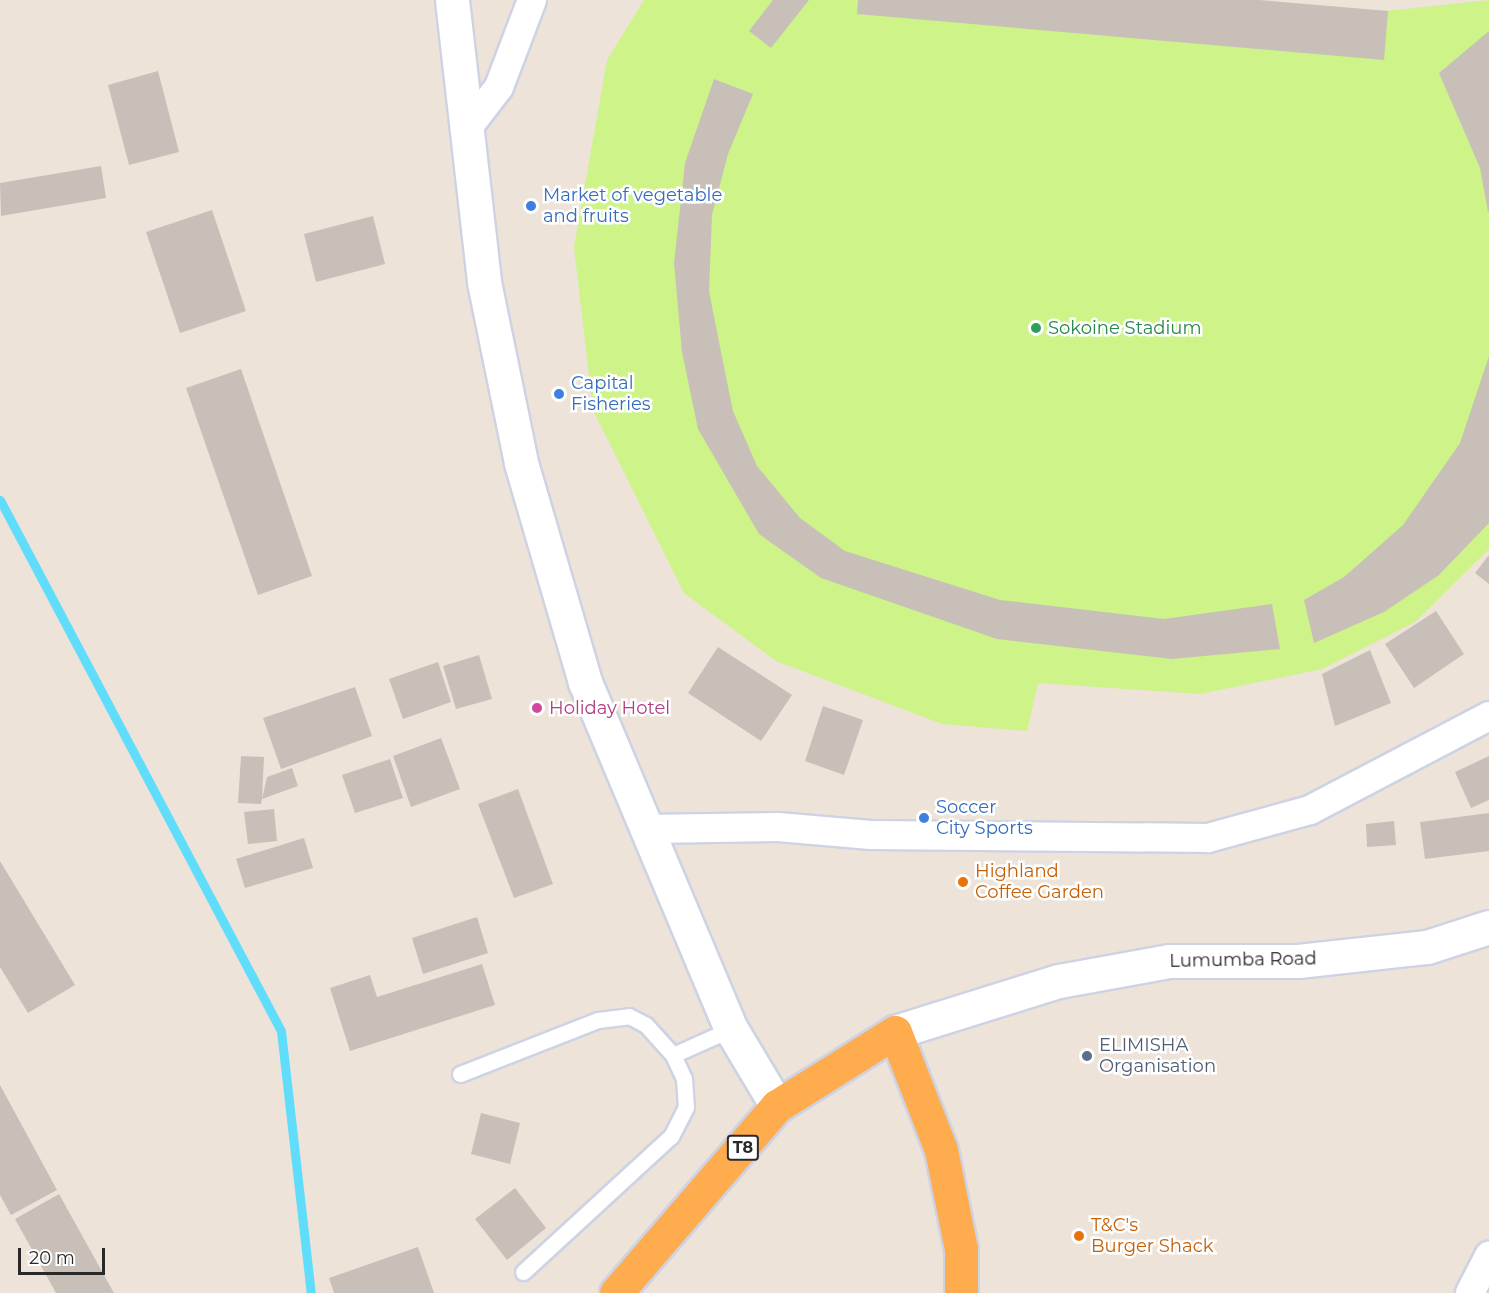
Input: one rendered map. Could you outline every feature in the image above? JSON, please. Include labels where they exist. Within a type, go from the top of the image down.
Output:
[{"type":"highway","name":"T8","points":[[616,1293],[777,1106],[895,1032]]},
{"type":"highway","points":[[895,1032],[941,1150],[961,1249],[961,1293]]},
{"type":"street","points":[[452,0],[484,282],[521,463],[585,682],[731,1029],[777,1106]]},
{"type":"street","points":[[466,130],[499,87],[532,0]]},
{"type":"street","points":[[648,829],[778,827],[870,835],[1208,838],[1310,810],[1489,716]]},
{"type":"street","name":"Lumumba Road","points":[[895,1032],[1059,981],[1169,960],[1322,958],[1427,947],[1489,927]]},
{"type":"street","points":[[1470,1293],[1489,1256]]},
{"type":"lane","points":[[460,1074],[598,1020],[629,1016],[646,1025],[673,1055],[684,1079],[686,1107],[671,1136],[523,1272]]},
{"type":"lane","points":[[673,1055],[731,1029]]},
{"type":"green space","name":"Sokoine Stadium","points":[[644,0],[1255,0],[1387,11],[1489,0],[1489,549],[1415,622],[1322,669],[1200,694],[1038,683],[1027,731],[942,724],[776,661],[684,593],[593,410],[574,247],[607,60]]},
{"type":"building","points":[[773,0],[809,0],[771,48],[749,31]]},
{"type":"building","points":[[858,0],[1259,0],[1388,11],[1384,60],[857,14]]},
{"type":"building","points":[[1489,31],[1488,212],[1480,168],[1439,73]]},
{"type":"building","points":[[158,71],[179,152],[129,165],[108,85]]},
{"type":"building","points":[[714,79],[753,94],[728,154],[712,215],[709,291],[733,411],[757,466],[800,518],[845,551],[1000,600],[1164,619],[1272,604],[1280,649],[1172,659],[997,639],[821,578],[759,534],[698,429],[682,352],[674,263],[685,163]]},
{"type":"building","points":[[101,166],[106,198],[1,216],[0,183]]},
{"type":"building","points":[[212,210],[246,311],[180,333],[146,232]]},
{"type":"building","points":[[373,216],[385,264],[316,282],[304,234]]},
{"type":"building","points":[[1489,356],[1489,523],[1439,575],[1384,612],[1314,643],[1304,600],[1344,577],[1403,525],[1460,443]]},
{"type":"building","points":[[241,369],[312,576],[258,595],[186,388]]},
{"type":"building","points":[[1489,555],[1489,584],[1475,573]]},
{"type":"building","points":[[1436,611],[1464,654],[1414,688],[1385,644]]},
{"type":"building","points":[[718,647],[792,695],[761,741],[688,693]]},
{"type":"building","points":[[1370,650],[1391,703],[1335,726],[1322,674]]},
{"type":"building","points":[[479,655],[492,699],[456,709],[443,666]]},
{"type":"building","points":[[438,662],[451,702],[403,719],[389,679]]},
{"type":"building","points":[[355,687],[372,736],[281,769],[263,718]]},
{"type":"building","points":[[823,706],[863,720],[844,775],[805,761]]},
{"type":"building","points":[[441,738],[460,789],[411,807],[393,756]]},
{"type":"building","points":[[241,756],[264,757],[261,804],[238,803]]},
{"type":"building","points":[[1489,756],[1489,800],[1471,808],[1455,772]]},
{"type":"building","points":[[390,759],[403,798],[355,813],[342,775]]},
{"type":"building","points":[[292,768],[298,786],[262,799],[267,777]]},
{"type":"building","points":[[518,789],[553,884],[514,898],[478,804]]},
{"type":"building","points":[[274,809],[277,841],[248,844],[244,812]]},
{"type":"building","points":[[1489,813],[1489,851],[1425,859],[1420,822]]},
{"type":"building","points":[[1394,821],[1396,845],[1367,847],[1366,824]]},
{"type":"building","points":[[304,838],[313,868],[245,888],[236,859]]},
{"type":"building","points":[[0,861],[75,985],[28,1013],[0,967]]},
{"type":"building","points":[[477,917],[488,953],[423,974],[412,938]]},
{"type":"building","points":[[482,964],[495,1005],[350,1051],[330,988],[370,975],[377,997]]},
{"type":"building","points":[[0,1085],[57,1190],[11,1215],[0,1195]]},
{"type":"building","points":[[481,1113],[520,1123],[510,1164],[471,1154]]},
{"type":"building","points":[[515,1188],[546,1228],[507,1260],[475,1219]]},
{"type":"building","points":[[59,1194],[114,1293],[56,1293],[15,1219]]},
{"type":"building","points":[[418,1247],[434,1293],[334,1293],[329,1278]]},
{"type":"waterway","points":[[0,500],[281,1031],[311,1293]]},
{"type":"place","name":"Market of vegetable and fruits","points":[[531,206]]},
{"type":"place","name":"Sokoine Stadium","points":[[1036,328]]},
{"type":"place","name":"Capital Fisheries","points":[[559,394]]},
{"type":"place","name":"Holiday Hotel","points":[[537,708]]},
{"type":"place","name":"Soccer City Sports","points":[[924,818]]},
{"type":"place","name":"Highland Coffee Garden","points":[[963,882]]},
{"type":"place","name":"ELIMISHA Organisation","points":[[1087,1056]]},
{"type":"place","name":"T&C's Burger Shack","points":[[1079,1236]]}]
